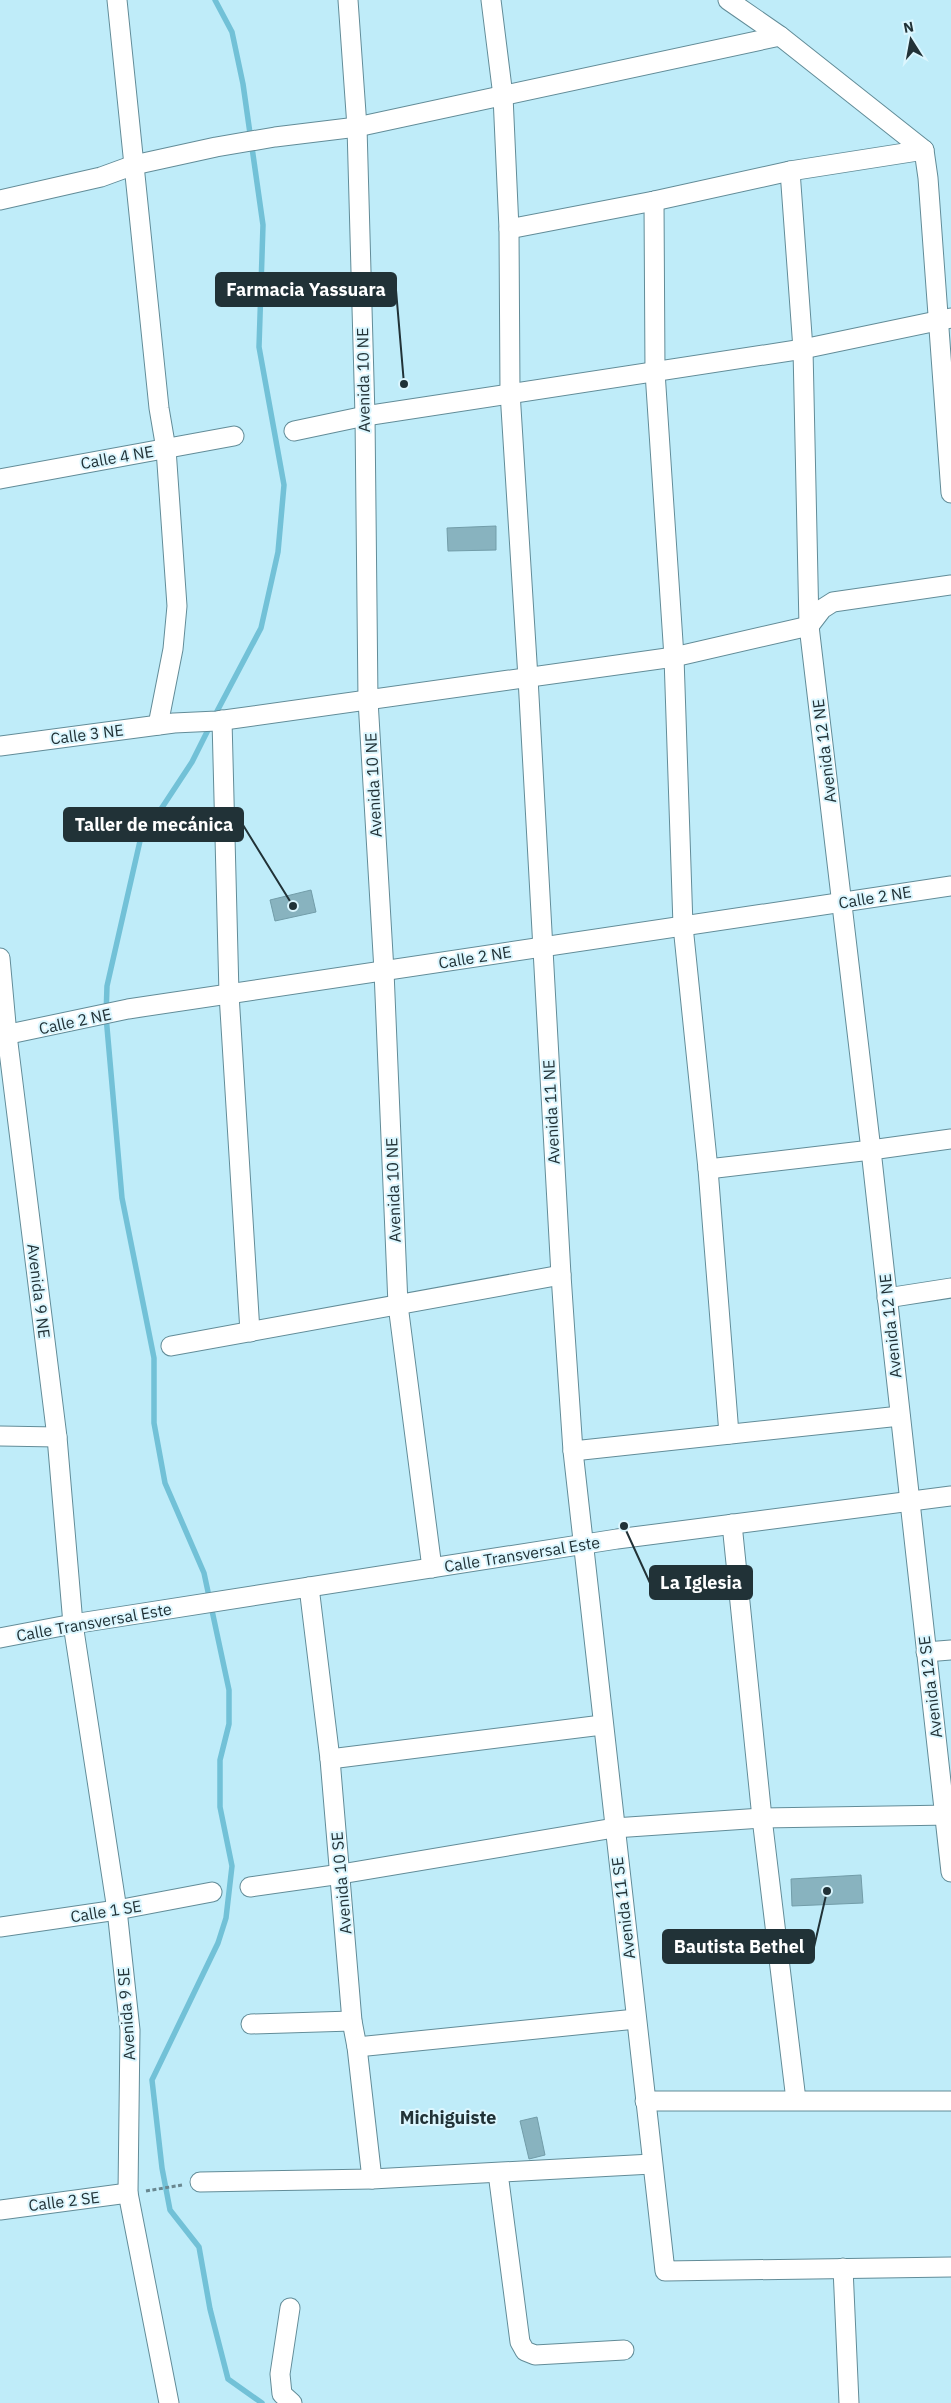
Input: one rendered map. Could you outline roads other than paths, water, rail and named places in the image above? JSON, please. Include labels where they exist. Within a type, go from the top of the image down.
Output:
[{"type":"street","points":[[117,0],[158,408],[166,449],[177,606],[166,724]]},
{"type":"street","name":"Avenida 10 NE","points":[[348,0],[357,127],[368,700],[384,971],[398,1305],[432,1568]]},
{"type":"street","points":[[491,0],[503,96],[508,229],[510,392],[528,678]]},
{"type":"street","points":[[728,0],[780,36],[924,150],[945,319],[951,493]]},
{"type":"street","points":[[0,200],[101,177],[134,165],[216,147],[275,137],[357,127],[780,36]]},
{"type":"street","points":[[508,229],[654,201],[790,171],[924,150]]},
{"type":"street","name":"Avenida 12 NE","points":[[790,171],[803,349],[809,626],[871,1150],[909,1502]]},
{"type":"street","points":[[654,201],[655,372],[674,658],[683,926],[708,1169],[729,1434]]},
{"type":"street","points":[[294,431],[364,416],[510,392],[803,349],[945,319]]},
{"type":"street","name":"Calle 4 NE","points":[[0,479],[234,436]]},
{"type":"street","points":[[809,626],[822,609],[832,602],[951,585]]},
{"type":"street","name":"Calle 3 NE","points":[[0,746],[166,724],[220,721],[674,658],[809,626]]},
{"type":"street","name":"Avenida 11 NE","points":[[528,678],[561,1275],[573,1451],[582,1544]]},
{"type":"street","points":[[220,721],[229,994],[250,1332]]},
{"type":"street","name":"Calle 2 NE","points":[[4,1035],[72,1023],[128,1009],[951,886]]},
{"type":"street","name":"Avenida 9 NE","points":[[0,958],[4,1035],[57,1437],[73,1624]]},
{"type":"street","points":[[708,1169],[951,1139]]},
{"type":"street","points":[[171,1346],[561,1275]]},
{"type":"street","points":[[887,1298],[951,1288]]},
{"type":"street","points":[[573,1451],[900,1416]]},
{"type":"street","points":[[0,1436],[57,1437]]},
{"type":"street","name":"Calle Transversal Este","points":[[0,1638],[73,1624],[582,1544],[951,1496]]},
{"type":"street","name":"Avenida 12 SE","points":[[909,1502],[926,1652],[948,1816],[951,1872]]},
{"type":"street","points":[[732,1524],[762,1818],[796,2100]]},
{"type":"street","name":"Avenida 11 SE","points":[[582,1544],[664,2271],[843,2268]]},
{"type":"street","name":"Avenida 10 SE","points":[[309,1587],[330,1759],[352,2021],[357,2047],[372,2179]]},
{"type":"street","name":"Avenida 9 SE","points":[[73,1624],[117,1910],[130,2030],[128,2194],[170,2403]]},
{"type":"street","points":[[926,1652],[951,1650]]},
{"type":"street","points":[[330,1759],[602,1726]]},
{"type":"street","points":[[250,1887],[341,1874],[614,1828],[762,1818],[948,1816]]},
{"type":"street","name":"Calle 1 SE","points":[[0,1927],[117,1910],[212,1892]]},
{"type":"street","points":[[357,2047],[636,2018]]},
{"type":"street","points":[[252,2024],[352,2021]]},
{"type":"street","points":[[645,2101],[951,2101]]},
{"type":"street","points":[[200,2182],[372,2179],[652,2164]]},
{"type":"street","points":[[498,2173],[520,2342],[525,2351],[535,2355],[624,2350]]},
{"type":"street","name":"Calle 2 SE","points":[[0,2210],[128,2194]]},
{"type":"street","points":[[849,2403],[843,2268],[951,2267]]},
{"type":"street","points":[[290,2308],[280,2374],[282,2394],[292,2403]]},
{"type":"waterway","points":[[214,717],[261,628],[278,552],[284,485],[259,347],[263,225],[243,84],[232,32],[215,0]]},
{"type":"waterway","points":[[210,726],[192,762],[140,841],[107,986],[106,1016],[122,1198],[154,1358],[154,1423],[165,1483],[204,1573],[229,1690],[229,1724],[220,1760],[220,1807],[232,1866],[226,1918],[218,1943],[152,2080],[162,2168],[170,2210],[199,2247],[210,2309],[228,2379],[262,2403]]},
{"type":"place","name":"Farmacia Yassuara","points":[[404,384]]},
{"type":"place","name":"Taller de mecánica","points":[[293,906]]},
{"type":"place","name":"La Iglesia","points":[[624,1526]]},
{"type":"place","name":"Bautista Bethel","points":[[827,1891]]},
{"type":"district","name":"Michiguiste","points":[[448,2117]]}]
